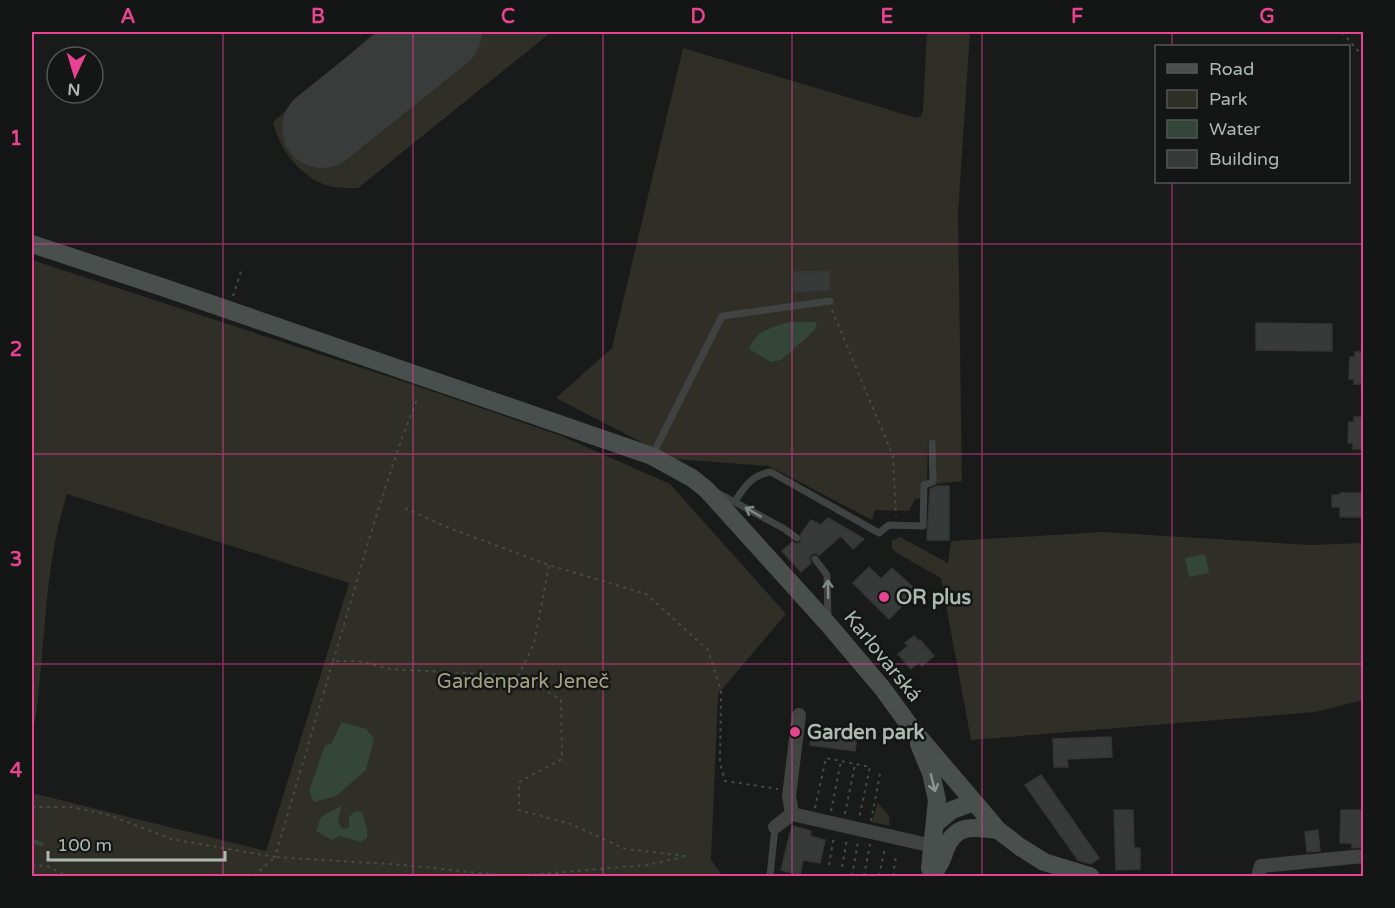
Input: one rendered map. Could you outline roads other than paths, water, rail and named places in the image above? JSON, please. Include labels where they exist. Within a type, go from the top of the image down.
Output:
[{"type":"main road","name":"Karlovarská","points":[[32,244],[652,456],[692,478],[707,490],[828,624],[884,689],[912,729],[998,830],[1039,859],[1090,876]]},
{"type":"main road","points":[[912,729],[931,773],[937,800],[930,868],[932,875]]},
{"type":"main road","points":[[935,824],[952,810],[974,802]]},
{"type":"main road","points":[[932,875],[938,867],[949,840],[959,830],[974,802]]},
{"type":"main road","points":[[959,830],[977,827],[998,830]]},
{"type":"street","points":[[792,814],[789,790],[799,715]]},
{"type":"street","points":[[792,814],[933,846]]},
{"type":"street","points":[[775,827],[792,814]]},
{"type":"street","points":[[1258,876],[1261,866],[1364,856]]},
{"type":"lane","points":[[652,456],[722,316],[830,301]]},
{"type":"lane","points":[[735,501],[749,480],[771,472],[879,533],[889,525],[923,526],[924,485],[933,482],[932,443]]},
{"type":"lane","points":[[707,490],[721,493],[797,538]]},
{"type":"lane","points":[[815,559],[827,575],[828,624]]},
{"type":"lane","points":[[770,876],[775,827]]},
{"type":"water","points":[[789,322],[817,322],[815,330],[781,360],[771,362],[749,349],[760,334]]},
{"type":"water","points":[[1205,554],[1209,573],[1189,577],[1185,558]]},
{"type":"water","points":[[342,722],[366,729],[374,738],[366,770],[336,796],[314,802],[309,791],[325,745],[331,744]]},
{"type":"water","points":[[341,806],[338,820],[341,827],[346,829],[349,827],[349,817],[354,812],[362,812],[367,828],[367,838],[361,842],[340,836],[332,840],[316,831],[321,817]]},
{"type":"waterway","points":[[32,841],[42,844]]},
{"type":"place","name":"OR plus","points":[[884,597]]},
{"type":"place","name":"Garden park","points":[[795,732]]},
{"type":"park label","name":"Gardenpark Jeneč","points":[[523,681]]}]
